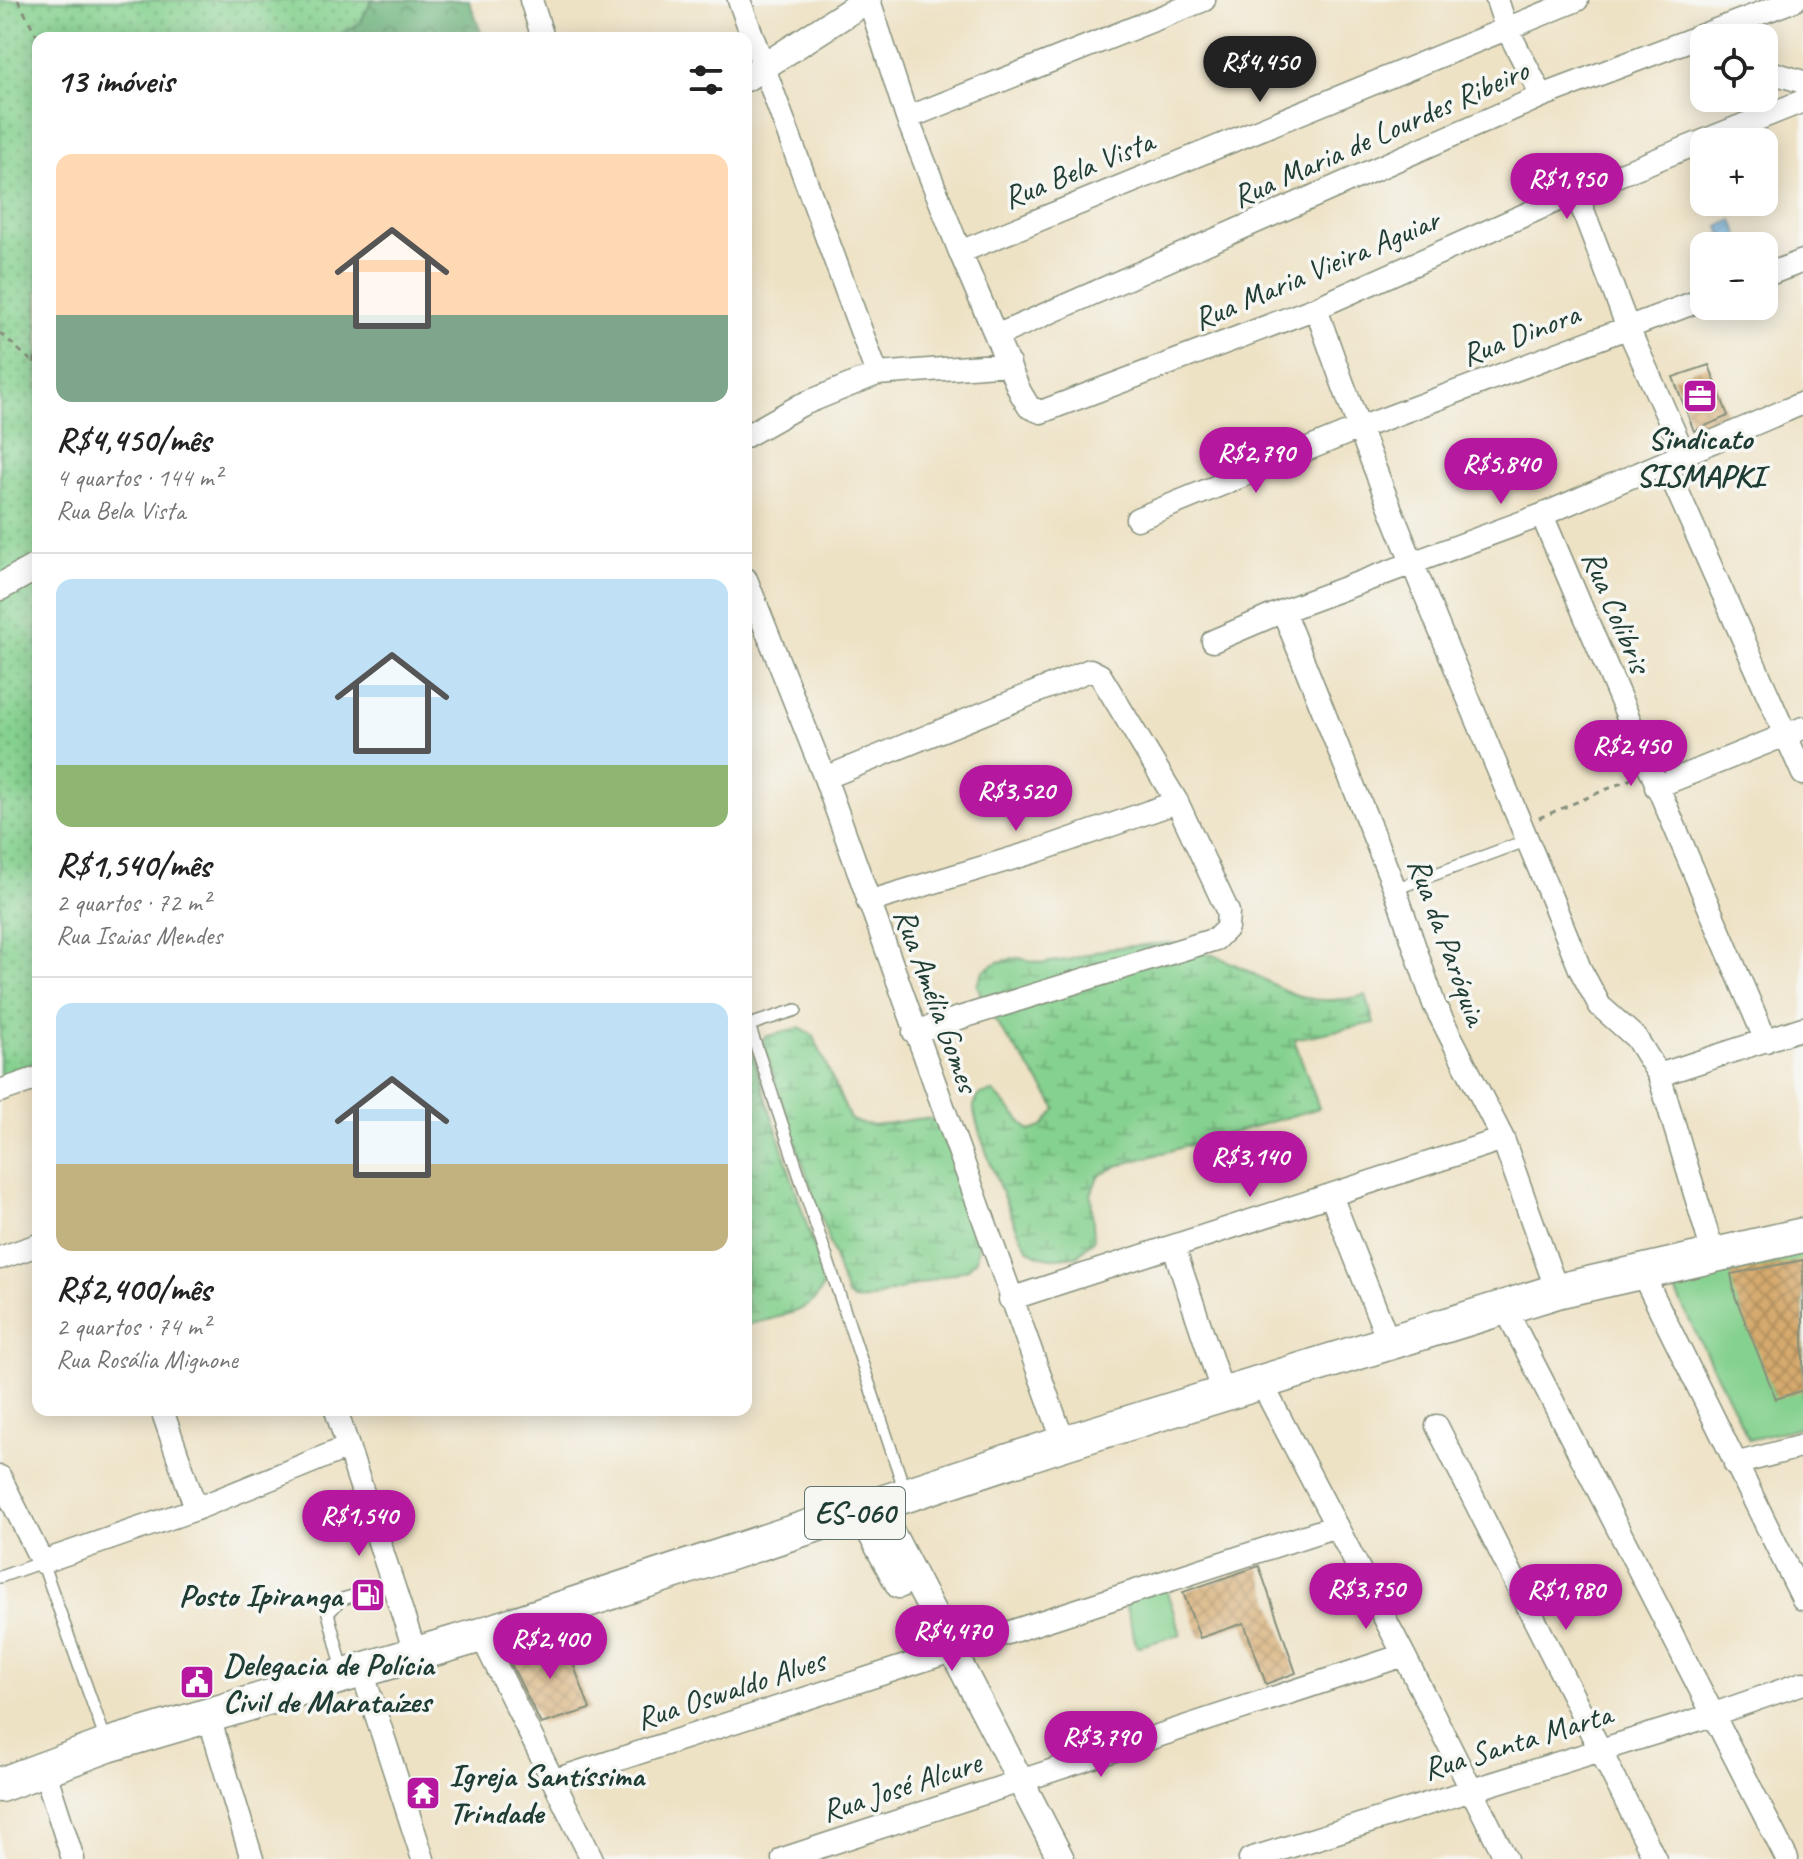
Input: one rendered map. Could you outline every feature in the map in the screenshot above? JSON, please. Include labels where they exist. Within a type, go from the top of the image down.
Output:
[{"type":"main road","name":"ES-060","points":[[0,1785],[108,1745],[481,1635],[1064,1443],[1557,1291],[1640,1269],[1803,1235]]},
{"type":"street","points":[[531,0],[541,32]]},
{"type":"street","points":[[739,0],[746,32]]},
{"type":"street","points":[[752,433],[801,405],[877,374],[1009,364],[907,118],[868,0],[755,72],[877,374]]},
{"type":"street","points":[[907,118],[1204,0]]},
{"type":"street","points":[[1497,0],[1506,27],[1542,96]]},
{"type":"street","name":"Rua Bela Vista","points":[[960,252],[1577,0]]},
{"type":"street","name":"Rua Maria de Lourdes Ribeiro","points":[[996,336],[1542,96],[1795,0]]},
{"type":"street","points":[[1682,44],[1690,47]]},
{"type":"street","points":[[1778,74],[1803,82]]},
{"type":"street","name":"Rua Maria Vieira Aguiar","points":[[1009,364],[1029,407],[1048,412],[1316,308],[1576,192],[1803,101]]},
{"type":"street","points":[[1576,192],[1674,459],[1795,731],[1803,774]]},
{"type":"street","points":[[1778,271],[1803,261]]},
{"type":"street","name":"Rua Dinora","points":[[1137,519],[1357,429],[1690,304]]},
{"type":"street","points":[[1316,308],[1357,429],[1410,565],[1590,990],[1600,1006],[1636,1038],[1659,1075],[1713,1253]]},
{"type":"street","points":[[1213,641],[1283,611],[1542,515],[1802,406]]},
{"type":"street","name":"Rua Colibris","points":[[1542,515],[1766,1041]]},
{"type":"street","points":[[0,587],[32,569]]},
{"type":"street","name":"Rua Amélia Gomes","points":[[752,594],[825,778],[1064,1443]]},
{"type":"street","name":"Rua da Paróquia","points":[[1283,611],[1395,889],[1439,1017],[1503,1139],[1557,1291]]},
{"type":"street","points":[[825,778],[1090,670],[1100,675],[1177,802],[1228,912],[1227,928],[1216,939],[914,1032]]},
{"type":"street","points":[[1653,779],[1795,731]]},
{"type":"street","points":[[868,902],[1037,851],[1177,802]]},
{"type":"street","points":[[1659,1075],[1803,1028]]},
{"type":"street","points":[[0,1091],[32,1080]]},
{"type":"street","points":[[1010,1299],[1332,1198],[1503,1139]]},
{"type":"street","points":[[1332,1198],[1389,1343]]},
{"type":"street","points":[[0,1258],[32,1247]]},
{"type":"street","points":[[1174,1248],[1223,1394]]},
{"type":"street","points":[[1640,1269],[1803,1599]]},
{"type":"street","points":[[1505,1308],[1787,1859]]},
{"type":"street","points":[[1262,1384],[1404,1655],[1506,1859]]},
{"type":"street","points":[[164,1416],[196,1509]]},
{"type":"street","points":[[338,1416],[416,1655]]},
{"type":"street","points":[[1437,1426],[1655,1859]]},
{"type":"street","points":[[1735,1464],[1803,1446]]},
{"type":"street","points":[[0,1477],[42,1562],[196,1509],[348,1447]]},
{"type":"street","points":[[881,1504],[945,1652],[1012,1784],[1042,1859]]},
{"type":"street","name":"Rua Oswaldo Alves","points":[[555,1780],[1336,1526]]},
{"type":"street","points":[[481,1635],[592,1859]]},
{"type":"street","name":"Rua José Alcure","points":[[783,1859],[1404,1655]]},
{"type":"street","points":[[353,1673],[423,1859]]},
{"type":"street","name":"Rua Santa Marta","points":[[1250,1859],[1711,1715],[1803,1683]]},
{"type":"street","points":[[208,1714],[252,1859]]},
{"type":"street","points":[[44,1769],[73,1859]]},
{"type":"street","points":[[1012,1784],[1061,1859]]},
{"type":"lane","points":[[1395,889],[1525,832]]},
{"type":"lane","points":[[752,1023],[796,1010]]},
{"type":"lane","points":[[752,1043],[881,1504]]},
{"type":"lane","points":[[0,1577],[42,1562],[108,1745]]},
{"type":"lane","points":[[353,1673],[328,1613],[342,1599],[392,1585]]},
{"type":"path","points":[[18,0],[35,32]]},
{"type":"path","points":[[0,333],[32,361]]},
{"type":"path","points":[[1525,832],[1653,779]]},
{"type":"green space","points":[[0,0],[372,0],[360,23],[344,32],[32,32],[32,1063],[0,1076]]},
{"type":"green space","points":[[372,0],[469,0],[481,32],[344,32],[360,23]]},
{"type":"green space","points":[[1171,943],[1219,957],[1277,987],[1306,998],[1343,999],[1366,995],[1374,1023],[1294,1039],[1319,1108],[1117,1166],[1098,1176],[1091,1195],[1094,1239],[1077,1256],[1041,1256],[1024,1242],[1007,1205],[980,1134],[974,1106],[979,1095],[994,1092],[1030,1131],[1042,1127],[1056,1109],[993,1018],[977,985],[983,971],[998,962],[1018,958],[1042,963],[1068,960],[1110,948]]},
{"type":"green space","points":[[799,1028],[813,1035],[850,1119],[874,1125],[922,1118],[940,1123],[980,1237],[976,1259],[968,1269],[866,1300],[854,1301],[847,1296],[763,1044],[764,1037]]},
{"type":"green space","points":[[752,1054],[824,1278],[815,1299],[806,1307],[752,1324]]},
{"type":"green space","points":[[1803,1251],[1803,1426],[1749,1440],[1670,1281]]},
{"type":"green space","points":[[1166,1589],[1181,1634],[1137,1647],[1124,1600]]},
{"type":"water","points":[[1733,220],[1738,232],[1721,232],[1719,227]]},
{"type":"building","name":"Sindicato SISMAPKI","points":[[1709,365],[1728,416],[1694,431],[1673,377]]},
{"type":"building","points":[[1803,1260],[1803,1390],[1776,1399],[1735,1296],[1731,1274]]},
{"type":"building","points":[[1259,1566],[1296,1673],[1266,1684],[1244,1623],[1200,1638],[1183,1592]]},
{"type":"building","points":[[564,1639],[590,1709],[541,1724],[507,1656]]},
{"type":"place","name":"Sindicato SISMAPKI","points":[[1700,396]]},
{"type":"place","name":"Posto Ipiranga","points":[[368,1595]]},
{"type":"place","name":"Delegacia de Polícia Civil de Marataízes","points":[[197,1682]]},
{"type":"place","name":"Igreja Santíssima Trindade","points":[[423,1793]]}]
